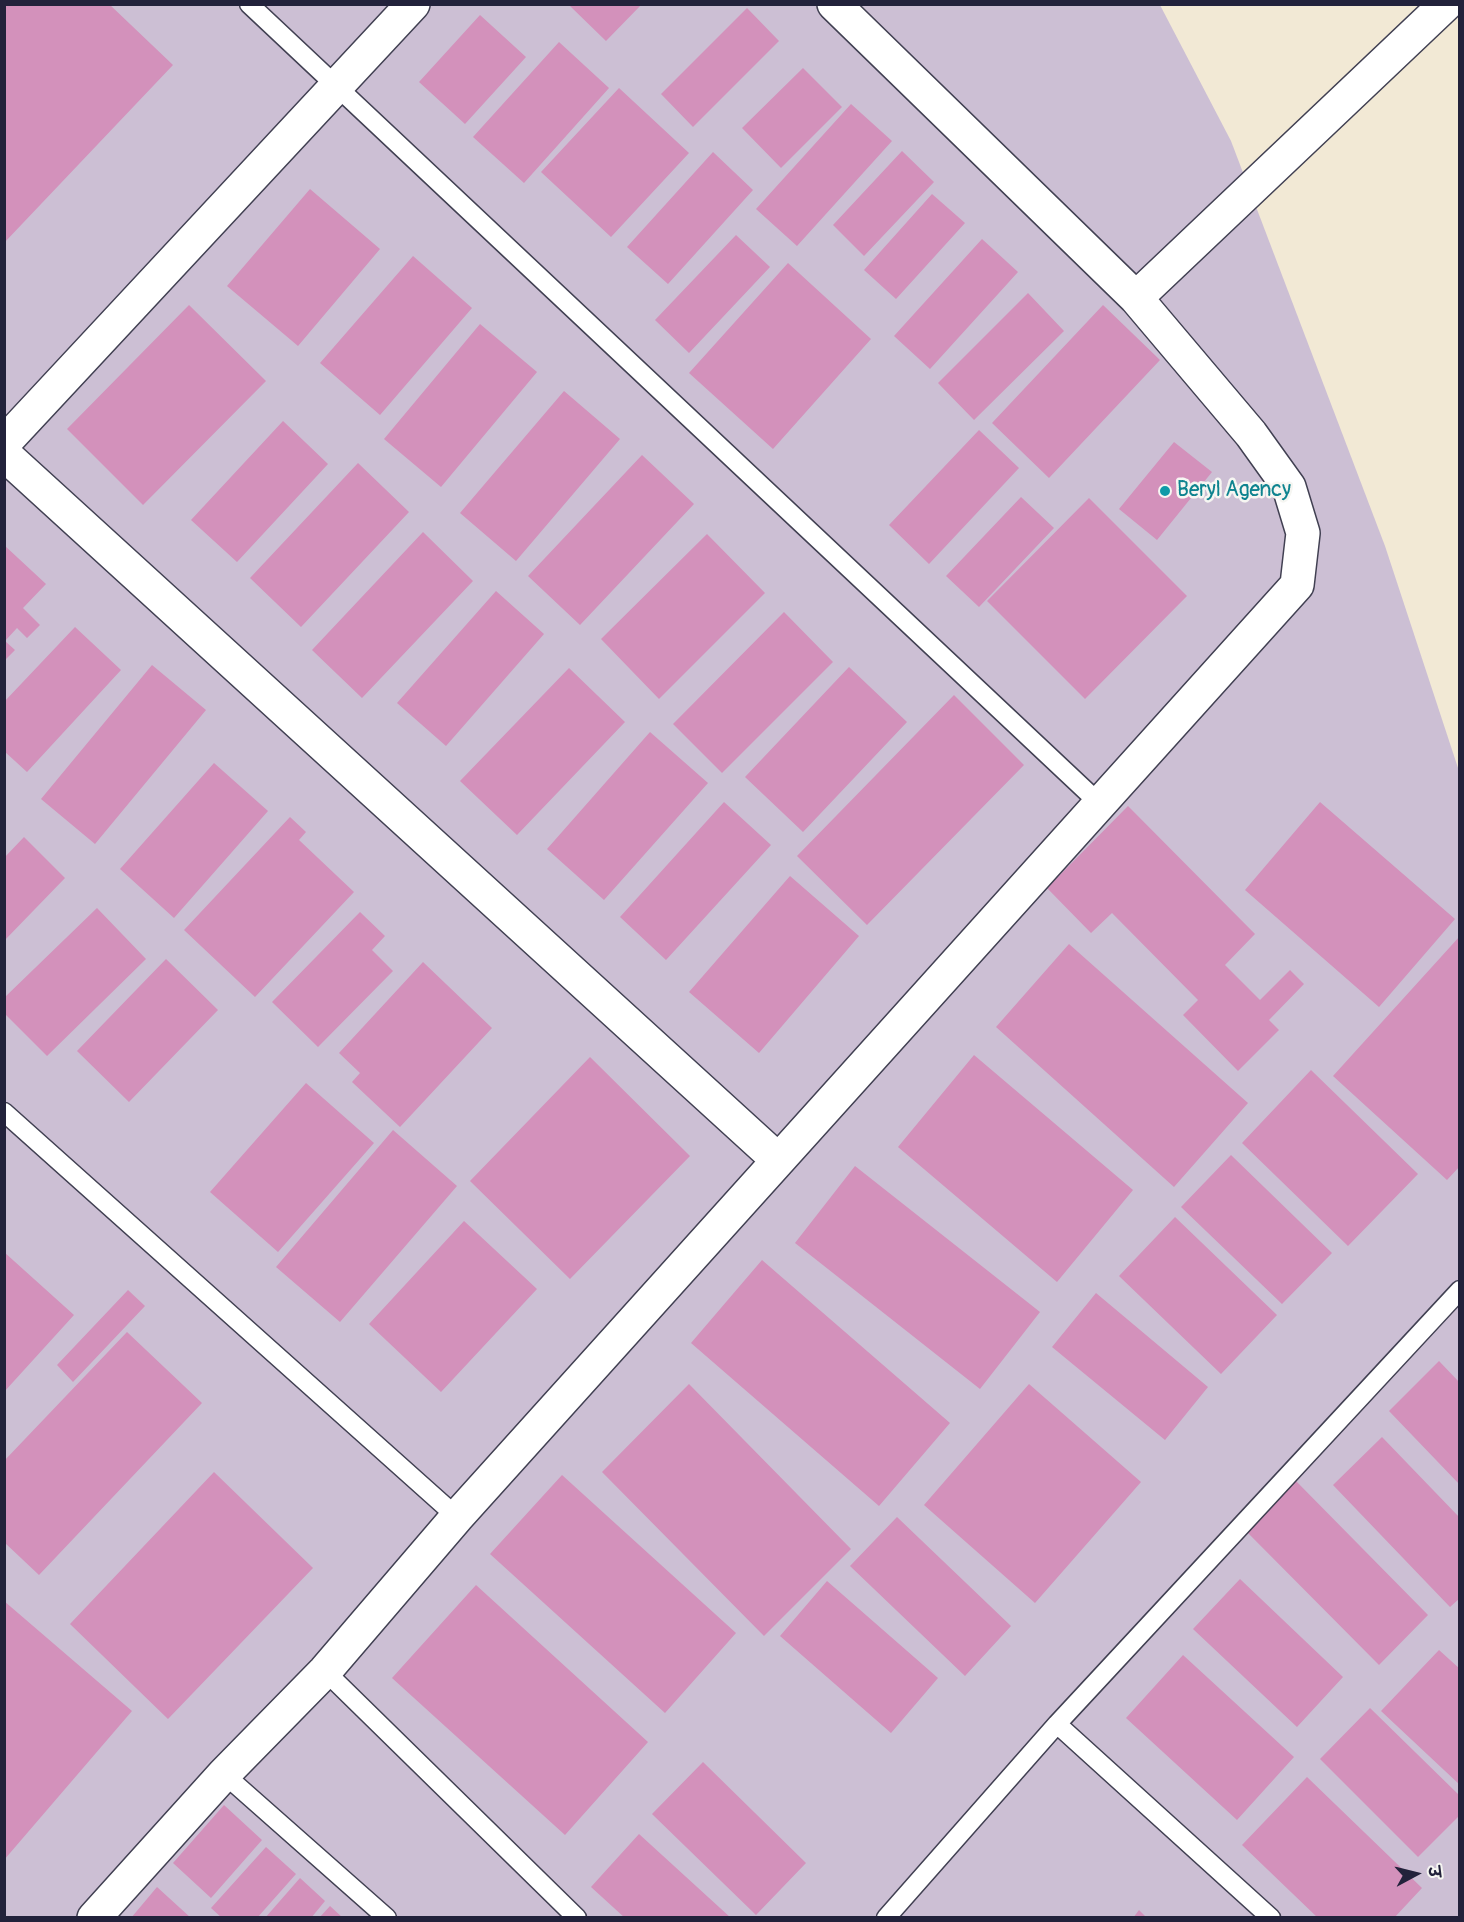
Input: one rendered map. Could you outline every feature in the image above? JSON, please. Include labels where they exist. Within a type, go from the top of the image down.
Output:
[{"type":"street","points":[[4,444],[413,4]]},
{"type":"street","points":[[94,1917],[224,1774],[325,1671],[457,1516],[1298,585],[1303,533],[1289,487],[1251,434],[1136,298],[834,4]]},
{"type":"street","points":[[1136,298],[1446,4]]},
{"type":"street","points":[[4,454],[778,1160]]},
{"type":"lane","points":[[249,4],[1100,804]]},
{"type":"lane","points":[[4,1112],[457,1516]]},
{"type":"lane","points":[[886,1917],[1057,1724],[1460,1290]]},
{"type":"lane","points":[[325,1671],[577,1917]]},
{"type":"lane","points":[[1057,1724],[1270,1917]]},
{"type":"lane","points":[[224,1774],[387,1917]]},
{"type":"shaded area","points":[[5,5],[1160,5],[1231,141],[1385,546],[1459,771],[1459,1917],[5,1918]]},
{"type":"building","points":[[4,4],[109,4],[173,65],[4,243]]},
{"type":"building","points":[[571,4],[642,4],[606,41],[570,6]]},
{"type":"building","points":[[747,8],[779,41],[693,127],[661,94]]},
{"type":"building","points":[[480,15],[526,57],[465,124],[419,82]]},
{"type":"building","points":[[559,42],[609,88],[524,183],[473,137]]},
{"type":"building","points":[[803,68],[842,107],[781,168],[742,128]]},
{"type":"building","points":[[619,88],[689,153],[611,237],[541,172]]},
{"type":"building","points":[[851,104],[892,141],[797,246],[756,209]]},
{"type":"building","points":[[902,151],[934,182],[864,256],[833,225]]},
{"type":"building","points":[[713,152],[753,190],[668,284],[627,247]]},
{"type":"building","points":[[310,189],[380,249],[298,346],[227,286]]},
{"type":"building","points":[[932,194],[965,223],[896,299],[864,270]]},
{"type":"building","points":[[736,235],[770,267],[689,353],[655,320]]},
{"type":"building","points":[[982,239],[1018,272],[930,369],[894,336]]},
{"type":"building","points":[[413,256],[472,308],[380,415],[320,363]]},
{"type":"building","points":[[788,263],[871,339],[773,449],[689,373]]},
{"type":"building","points":[[1028,293],[1064,331],[974,420],[938,383]]},
{"type":"building","points":[[189,305],[266,381],[143,505],[67,429]]},
{"type":"building","points":[[1103,305],[1160,360],[1049,478],[992,423]]},
{"type":"building","points":[[480,324],[537,372],[441,487],[384,439]]},
{"type":"building","points":[[564,391],[620,439],[516,561],[460,513]]},
{"type":"building","points":[[283,421],[328,464],[237,562],[191,520]]},
{"type":"building","points":[[979,430],[1019,468],[929,564],[889,525]]},
{"type":"building","name":"Beryl Agency","points":[[1174,442],[1212,472],[1157,540],[1119,509]]},
{"type":"building","points":[[642,455],[694,504],[580,625],[528,576]]},
{"type":"building","points":[[358,463],[409,512],[301,627],[250,578]]},
{"type":"building","points":[[1021,497],[1054,528],[979,607],[946,576]]},
{"type":"building","points":[[1089,498],[1187,596],[1085,699],[987,601]]},
{"type":"building","points":[[423,532],[473,581],[362,698],[312,650]]},
{"type":"building","points":[[707,534],[765,593],[659,699],[601,639]]},
{"type":"building","points":[[4,545],[46,584],[23,608],[40,625],[27,638],[17,628],[5,641],[15,650],[4,661]]},
{"type":"building","points":[[496,591],[544,634],[446,746],[397,703]]},
{"type":"building","points":[[784,612],[833,662],[722,773],[673,724]]},
{"type":"building","points":[[75,627],[121,670],[27,772],[4,751],[4,702]]},
{"type":"building","points":[[152,665],[206,710],[95,844],[41,799]]},
{"type":"building","points":[[849,667],[907,722],[803,832],[745,777]]},
{"type":"building","points":[[569,668],[625,722],[517,835],[460,781]]},
{"type":"building","points":[[954,695],[1024,765],[867,925],[797,856]]},
{"type":"building","points":[[650,732],[708,783],[604,900],[547,849]]},
{"type":"building","points":[[214,763],[268,811],[174,918],[120,869]]},
{"type":"building","points":[[724,802],[771,845],[666,960],[620,917]]},
{"type":"building","points":[[1320,802],[1455,919],[1379,1007],[1245,890]]},
{"type":"building","points":[[1128,806],[1255,934],[1225,965],[1260,1000],[1290,970],[1304,984],[1269,1020],[1279,1030],[1238,1071],[1183,1015],[1198,1000],[1112,913],[1091,933],[1047,888]]},
{"type":"building","points":[[290,817],[306,832],[299,840],[354,892],[255,997],[184,930]]},
{"type":"building","points":[[24,837],[65,878],[4,941],[4,858]]},
{"type":"building","points":[[790,876],[859,936],[759,1053],[689,992]]},
{"type":"building","points":[[97,908],[146,959],[47,1056],[4,1013],[4,998]]},
{"type":"building","points":[[360,912],[385,936],[372,950],[393,971],[318,1047],[272,1002]]},
{"type":"building","points":[[1460,936],[1460,1166],[1447,1180],[1333,1076]]},
{"type":"building","points":[[1069,944],[1248,1103],[1174,1187],[996,1027]]},
{"type":"building","points":[[166,959],[218,1010],[129,1102],[77,1051]]},
{"type":"building","points":[[423,962],[492,1028],[400,1127],[352,1082],[360,1073],[339,1053]]},
{"type":"building","points":[[974,1055],[1133,1190],[1057,1282],[898,1147]]},
{"type":"building","points":[[590,1057],[690,1156],[570,1279],[470,1181]]},
{"type":"building","points":[[1311,1070],[1418,1174],[1348,1246],[1242,1143]]},
{"type":"building","points":[[306,1083],[374,1143],[278,1252],[210,1192]]},
{"type":"building","points":[[393,1130],[457,1186],[340,1322],[276,1267]]},
{"type":"building","points":[[1231,1155],[1332,1253],[1282,1304],[1181,1207]]},
{"type":"building","points":[[855,1166],[1040,1312],[980,1389],[795,1243]]},
{"type":"building","points":[[1175,1217],[1277,1315],[1221,1374],[1119,1276]]},
{"type":"building","points":[[464,1221],[537,1289],[441,1392],[369,1324]]},
{"type":"building","points":[[4,1252],[74,1315],[4,1392]]},
{"type":"building","points":[[762,1260],[950,1423],[879,1506],[691,1343]]},
{"type":"building","points":[[128,1290],[145,1306],[73,1382],[57,1365]]},
{"type":"building","points":[[1096,1293],[1208,1387],[1165,1440],[1052,1347]]},
{"type":"building","points":[[127,1332],[202,1403],[39,1575],[4,1542],[4,1461]]},
{"type":"building","points":[[1439,1361],[1460,1383],[1460,1485],[1389,1411]]},
{"type":"building","points":[[689,1384],[851,1549],[764,1636],[602,1472]]},
{"type":"building","points":[[1029,1384],[1141,1482],[1035,1603],[924,1505]]},
{"type":"building","points":[[1382,1437],[1460,1518],[1460,1598],[1450,1607],[1333,1485]]},
{"type":"building","points":[[214,1472],[313,1568],[168,1719],[70,1624]]},
{"type":"building","points":[[562,1475],[736,1633],[665,1713],[490,1554]]},
{"type":"building","points":[[1294,1479],[1428,1615],[1379,1665],[1244,1529]]},
{"type":"building","points":[[897,1517],[1011,1626],[965,1676],[850,1566]]},
{"type":"building","points":[[1240,1579],[1343,1677],[1297,1727],[1193,1629]]},
{"type":"building","points":[[827,1581],[938,1678],[891,1733],[780,1636]]},
{"type":"building","points":[[476,1585],[648,1742],[565,1835],[392,1678]]},
{"type":"building","points":[[4,1601],[132,1711],[4,1860]]},
{"type":"building","points":[[1439,1650],[1460,1669],[1460,1785],[1381,1711]]},
{"type":"building","points":[[1183,1655],[1294,1757],[1237,1820],[1126,1718]]},
{"type":"building","points":[[1370,1708],[1460,1796],[1460,1815],[1418,1857],[1320,1759]]},
{"type":"building","points":[[703,1762],[806,1863],[756,1915],[652,1814]]},
{"type":"building","points":[[1307,1777],[1422,1888],[1394,1918],[1318,1918],[1242,1845]]},
{"type":"building","points":[[224,1805],[262,1840],[211,1898],[173,1863]]},
{"type":"building","points":[[639,1834],[731,1918],[625,1918],[591,1887]]},
{"type":"building","points":[[266,1847],[296,1874],[257,1918],[222,1918],[211,1908]]},
{"type":"building","points":[[300,1878],[325,1901],[311,1918],[265,1918]]},
{"type":"building","points":[[157,1887],[191,1918],[131,1918]]},
{"type":"building","points":[[330,1906],[343,1918],[319,1918]]},
{"type":"building","points":[[1139,1910],[1147,1918],[1133,1918]]},
{"type":"place","name":"Beryl Agency","points":[[1165,491]]}]
